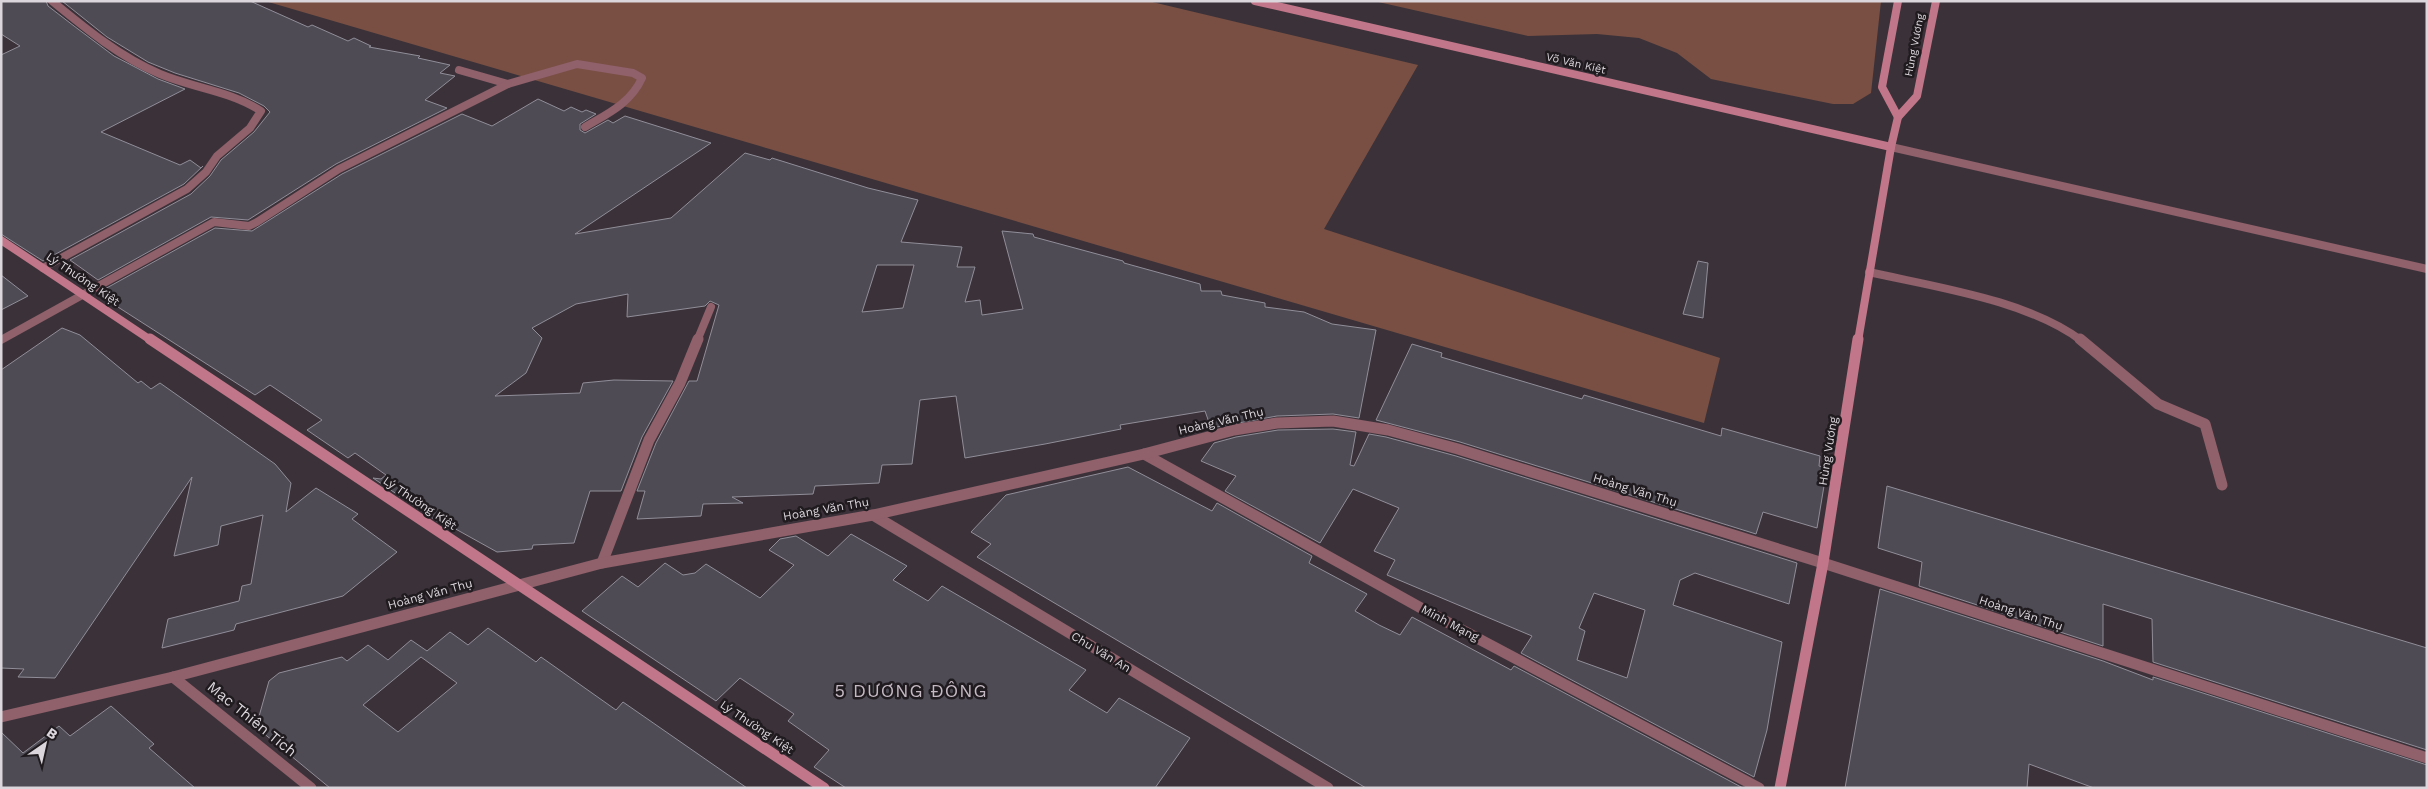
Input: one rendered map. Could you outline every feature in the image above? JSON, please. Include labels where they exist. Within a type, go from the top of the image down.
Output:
[{"type":"street","points":[[43,268],[187,189],[206,172],[217,156],[250,128],[261,111],[254,105],[242,100],[184,84],[141,65],[94,36],[52,1]]},
{"type":"street","name":"Võ Văn Kiệt","points":[[1255,1],[1892,147]]},
{"type":"street","name":"Hùng Vương","points":[[1898,1],[1882,87],[1898,117]]},
{"type":"street","name":"Hùng Vương","points":[[1780,788],[1823,564],[1869,272],[1892,147],[1898,117],[1917,96],[1936,1]]},
{"type":"street","points":[[1,340],[183,241],[214,222],[250,226],[340,169],[508,84],[577,64],[633,73],[642,78],[630,98],[584,127]]},
{"type":"street","points":[[459,70],[508,84]]},
{"type":"street","points":[[1892,147],[2427,269]]},
{"type":"street","name":"Lý Thường Kiệt","points":[[1,240],[824,788]]},
{"type":"street","points":[[1869,272],[2014,308],[2048,319],[2066,329],[2158,404],[2205,424],[2209,432],[2222,485]]},
{"type":"street","points":[[602,563],[649,440],[680,383],[710,307]]},
{"type":"street","name":"Hoàng Văn Thụ","points":[[1,716],[173,677],[602,563],[873,515],[1144,454],[1234,430],[1277,423],[1333,421],[1388,430],[1458,449],[2427,758]]},
{"type":"street","name":"Minh Mạng","points":[[1144,454],[1430,612],[1759,788]]},
{"type":"street","name":"Chu Văn An","points":[[873,515],[1328,788]]},
{"type":"street","name":"Mạc Thiên Tích","points":[[173,677],[311,788]]},
{"type":"shaded area","points":[[265,1],[1148,1],[1418,65],[1324,229],[1720,358],[1704,423]]},
{"type":"shaded area","points":[[1374,1],[1881,1],[1871,93],[1853,104],[1833,104],[1711,79],[1677,53],[1639,38],[1597,34],[1528,36]]},
{"type":"building","points":[[1,1],[46,1],[48,6],[114,56],[158,79],[185,89],[101,132],[180,165],[190,160],[201,168],[184,184],[43,261],[1,234],[1,55],[20,46],[1,34]]},
{"type":"building","points":[[62,1],[250,1],[308,27],[312,25],[348,41],[354,38],[371,46],[369,47],[420,56],[418,58],[450,65],[440,73],[455,76],[425,100],[447,108],[336,164],[248,220],[211,217],[98,280],[70,260],[191,194],[210,176],[221,160],[254,132],[270,112],[264,106],[239,93],[175,73],[148,62],[107,37]]},
{"type":"building","points":[[538,99],[564,111],[571,107],[582,112],[586,110],[596,114],[580,124],[580,130],[585,133],[608,120],[613,123],[625,116],[711,143],[575,234],[671,218],[745,153],[770,160],[772,158],[868,188],[918,200],[901,242],[962,247],[957,267],[975,267],[965,302],[980,300],[982,315],[1023,309],[1002,231],[1033,234],[1034,237],[1200,284],[1201,291],[1221,291],[1222,295],[1265,303],[1265,307],[1304,312],[1332,324],[1376,330],[1359,418],[1333,414],[1277,416],[1211,428],[1205,411],[1120,425],[1121,429],[965,458],[956,396],[920,400],[912,464],[882,465],[879,483],[815,486],[813,494],[732,497],[743,503],[703,504],[701,516],[637,519],[645,491],[637,491],[656,443],[689,381],[697,381],[719,305],[710,301],[705,306],[627,317],[628,294],[576,304],[532,328],[542,338],[526,373],[495,396],[580,393],[583,383],[614,380],[673,381],[642,437],[621,491],[590,491],[574,543],[533,545],[532,549],[497,552],[443,522],[441,524],[373,478],[381,479],[386,475],[355,453],[348,458],[307,430],[322,420],[270,385],[255,395],[107,300],[113,297],[103,290],[215,228],[252,231],[342,174],[462,114],[492,126]],"holes":[[[877,265],[914,265],[903,308],[862,312]]]},
{"type":"building","points":[[1698,261],[1708,263],[1703,318],[1683,314]]},
{"type":"building","points":[[1,275],[28,296],[1,310]]},
{"type":"building","points":[[62,328],[80,335],[138,383],[141,381],[151,389],[160,383],[275,464],[291,483],[286,512],[316,488],[358,514],[352,519],[397,552],[343,596],[236,624],[234,630],[162,648],[168,619],[239,601],[242,586],[251,584],[263,515],[221,526],[218,545],[174,556],[192,477],[55,678],[18,677],[24,669],[1,668],[1,370]]},
{"type":"building","points":[[1412,344],[1442,353],[1441,357],[1582,399],[1584,395],[1721,436],[1722,428],[1820,456],[1819,466],[1827,468],[1817,528],[1763,512],[1756,534],[1460,442],[1376,420]]},
{"type":"building","points":[[1333,429],[1356,432],[1350,465],[1354,466],[1369,434],[1386,437],[1456,456],[1797,563],[1789,604],[1695,573],[1680,580],[1673,605],[1782,642],[1767,730],[1754,777],[1521,653],[1532,636],[1387,575],[1395,560],[1374,551],[1399,508],[1353,489],[1320,543],[1225,491],[1236,476],[1201,461],[1214,443],[1236,437],[1278,430]],"holes":[[[1594,593],[1645,610],[1627,678],[1577,660],[1585,631],[1579,628]]]},
{"type":"building","points":[[1128,467],[1212,511],[1217,503],[1312,556],[1309,563],[1367,594],[1355,611],[1379,625],[1400,635],[1412,617],[1511,670],[1514,666],[1743,788],[1366,788],[977,557],[991,544],[971,532],[1006,495]]},
{"type":"building","points":[[1887,486],[2427,648],[2427,750],[2153,662],[2152,619],[2103,604],[2103,646],[1919,586],[1922,562],[1878,548]]},
{"type":"building","points":[[851,534],[907,566],[893,580],[928,601],[942,586],[1086,670],[1069,690],[1107,713],[1119,698],[1190,738],[1155,788],[846,788],[814,767],[829,750],[788,721],[794,714],[740,678],[716,701],[582,611],[622,576],[638,587],[665,563],[683,575],[695,573],[706,564],[760,598],[794,565],[769,550],[780,539],[796,536],[828,556]]},
{"type":"building","points":[[1880,589],[2103,661],[2153,680],[2153,677],[2427,765],[2427,788],[2094,788],[2029,764],[2027,788],[1845,788]]},
{"type":"building","points":[[488,628],[536,662],[541,657],[616,710],[623,702],[747,788],[330,788],[256,727],[269,681],[279,673],[342,657],[347,661],[368,645],[388,660],[411,640],[427,651],[450,632],[468,645]],"holes":[[[421,657],[457,683],[398,732],[363,705]]]},
{"type":"building","points":[[111,706],[154,744],[149,748],[195,788],[1,788],[1,732],[23,753],[59,726],[70,736]]},
{"type":"district","name":"5 DƯƠNG ĐÔNG","points":[[911,691]]}]
